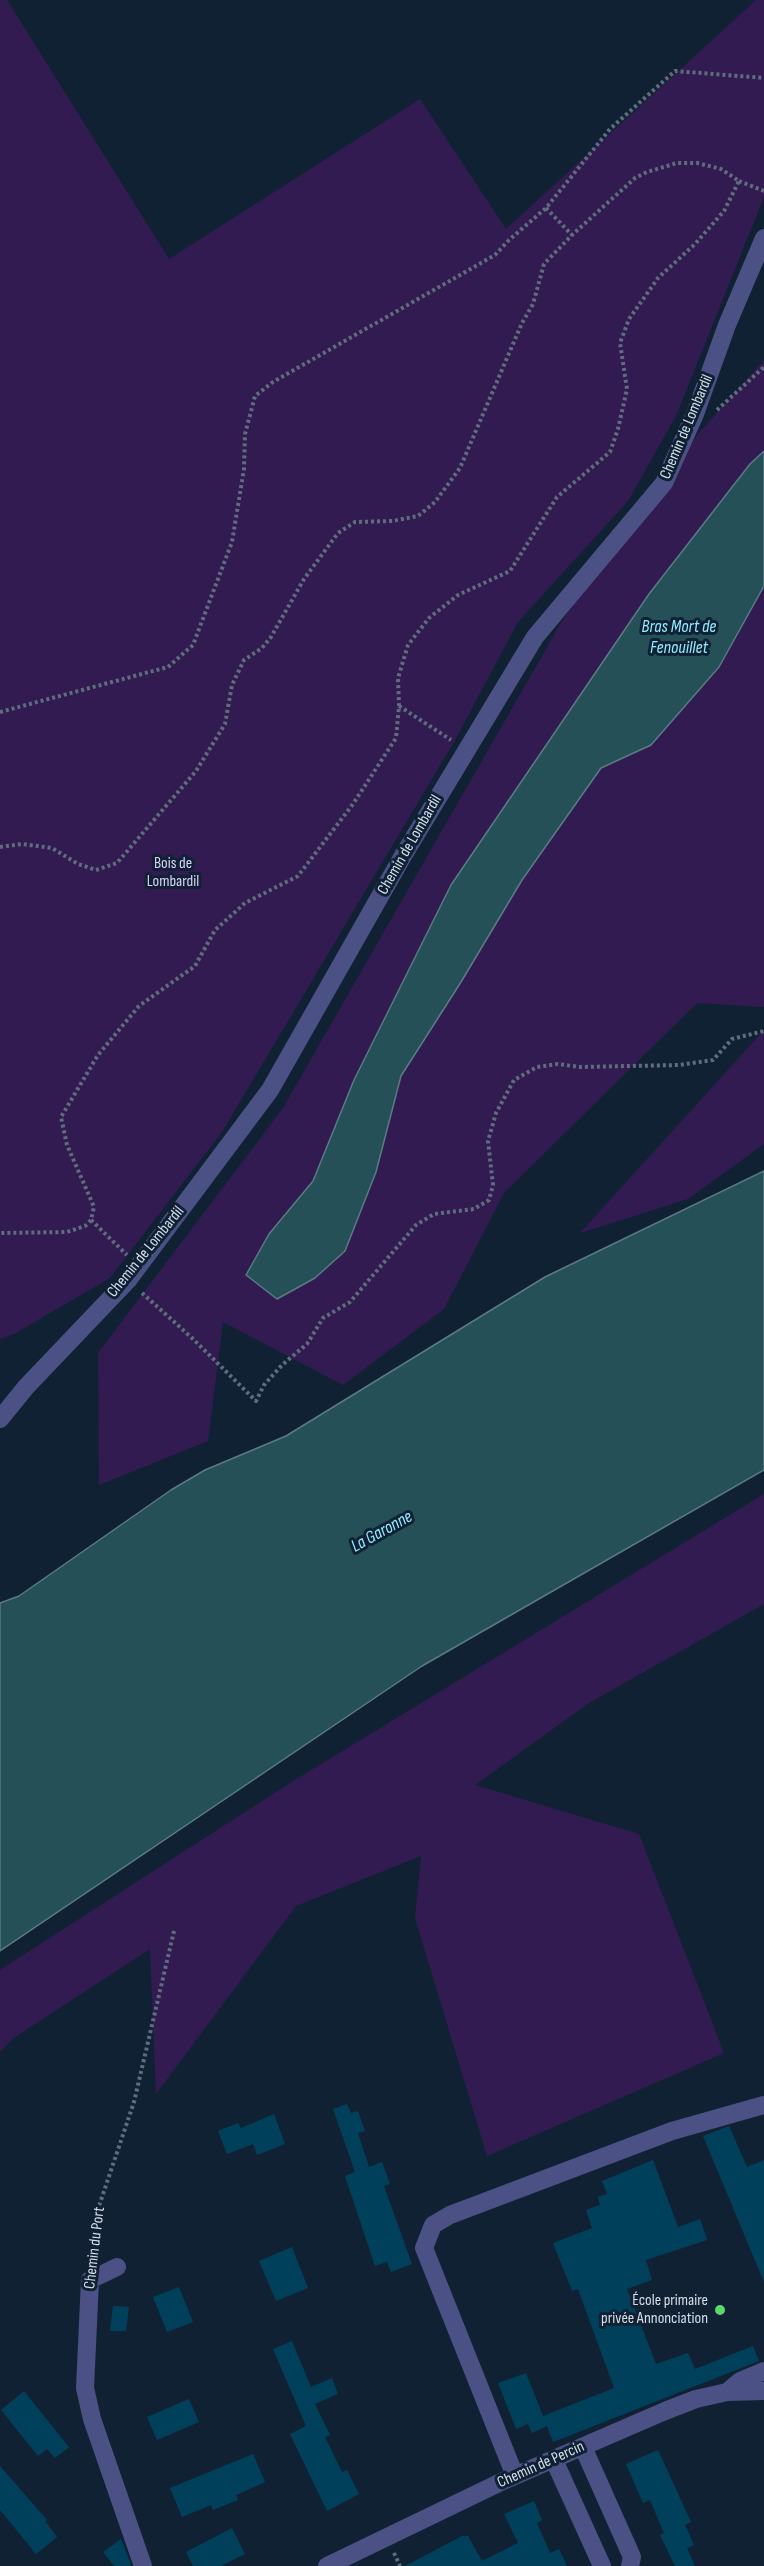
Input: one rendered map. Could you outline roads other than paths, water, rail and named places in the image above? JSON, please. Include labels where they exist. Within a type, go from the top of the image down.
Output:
[{"type":"street","name":"Chemin de Lombardil","points":[[0,1419],[26,1387],[133,1273],[270,1090],[466,749],[535,637],[664,483],[695,414],[764,238]]},
{"type":"street","points":[[515,2476],[424,2248],[433,2224],[450,2215],[672,2131],[764,2105]]},
{"type":"street","name":"Chemin du Port","points":[[117,2267],[90,2280],[85,2388],[92,2419],[143,2566]]},
{"type":"street","points":[[727,2392],[740,2380],[764,2371]]},
{"type":"street","name":"Chemin de Percin","points":[[338,2564],[515,2476],[696,2399],[727,2392],[764,2391]]},
{"type":"street","points":[[583,2447],[632,2557],[630,2566]]},
{"type":"street","points":[[554,2460],[602,2566]]},
{"type":"water","name":"Bras Mort de Fenouillet","points":[[764,451],[764,586],[719,667],[651,745],[601,768],[522,880],[401,1076],[376,1172],[345,1251],[315,1278],[277,1299],[246,1275],[269,1234],[313,1181],[354,1080],[451,885],[649,594],[750,464]]},
{"type":"water","name":"La Garonne","points":[[764,1171],[764,1470],[422,1666],[0,1951],[0,1603],[19,1596],[171,1490],[205,1470],[286,1436],[545,1277]]},
{"type":"place","name":"École primaire privée Annonciation","points":[[720,2310]]},
{"type":"park label","name":"Bois de Lombardil","points":[[173,873]]}]
